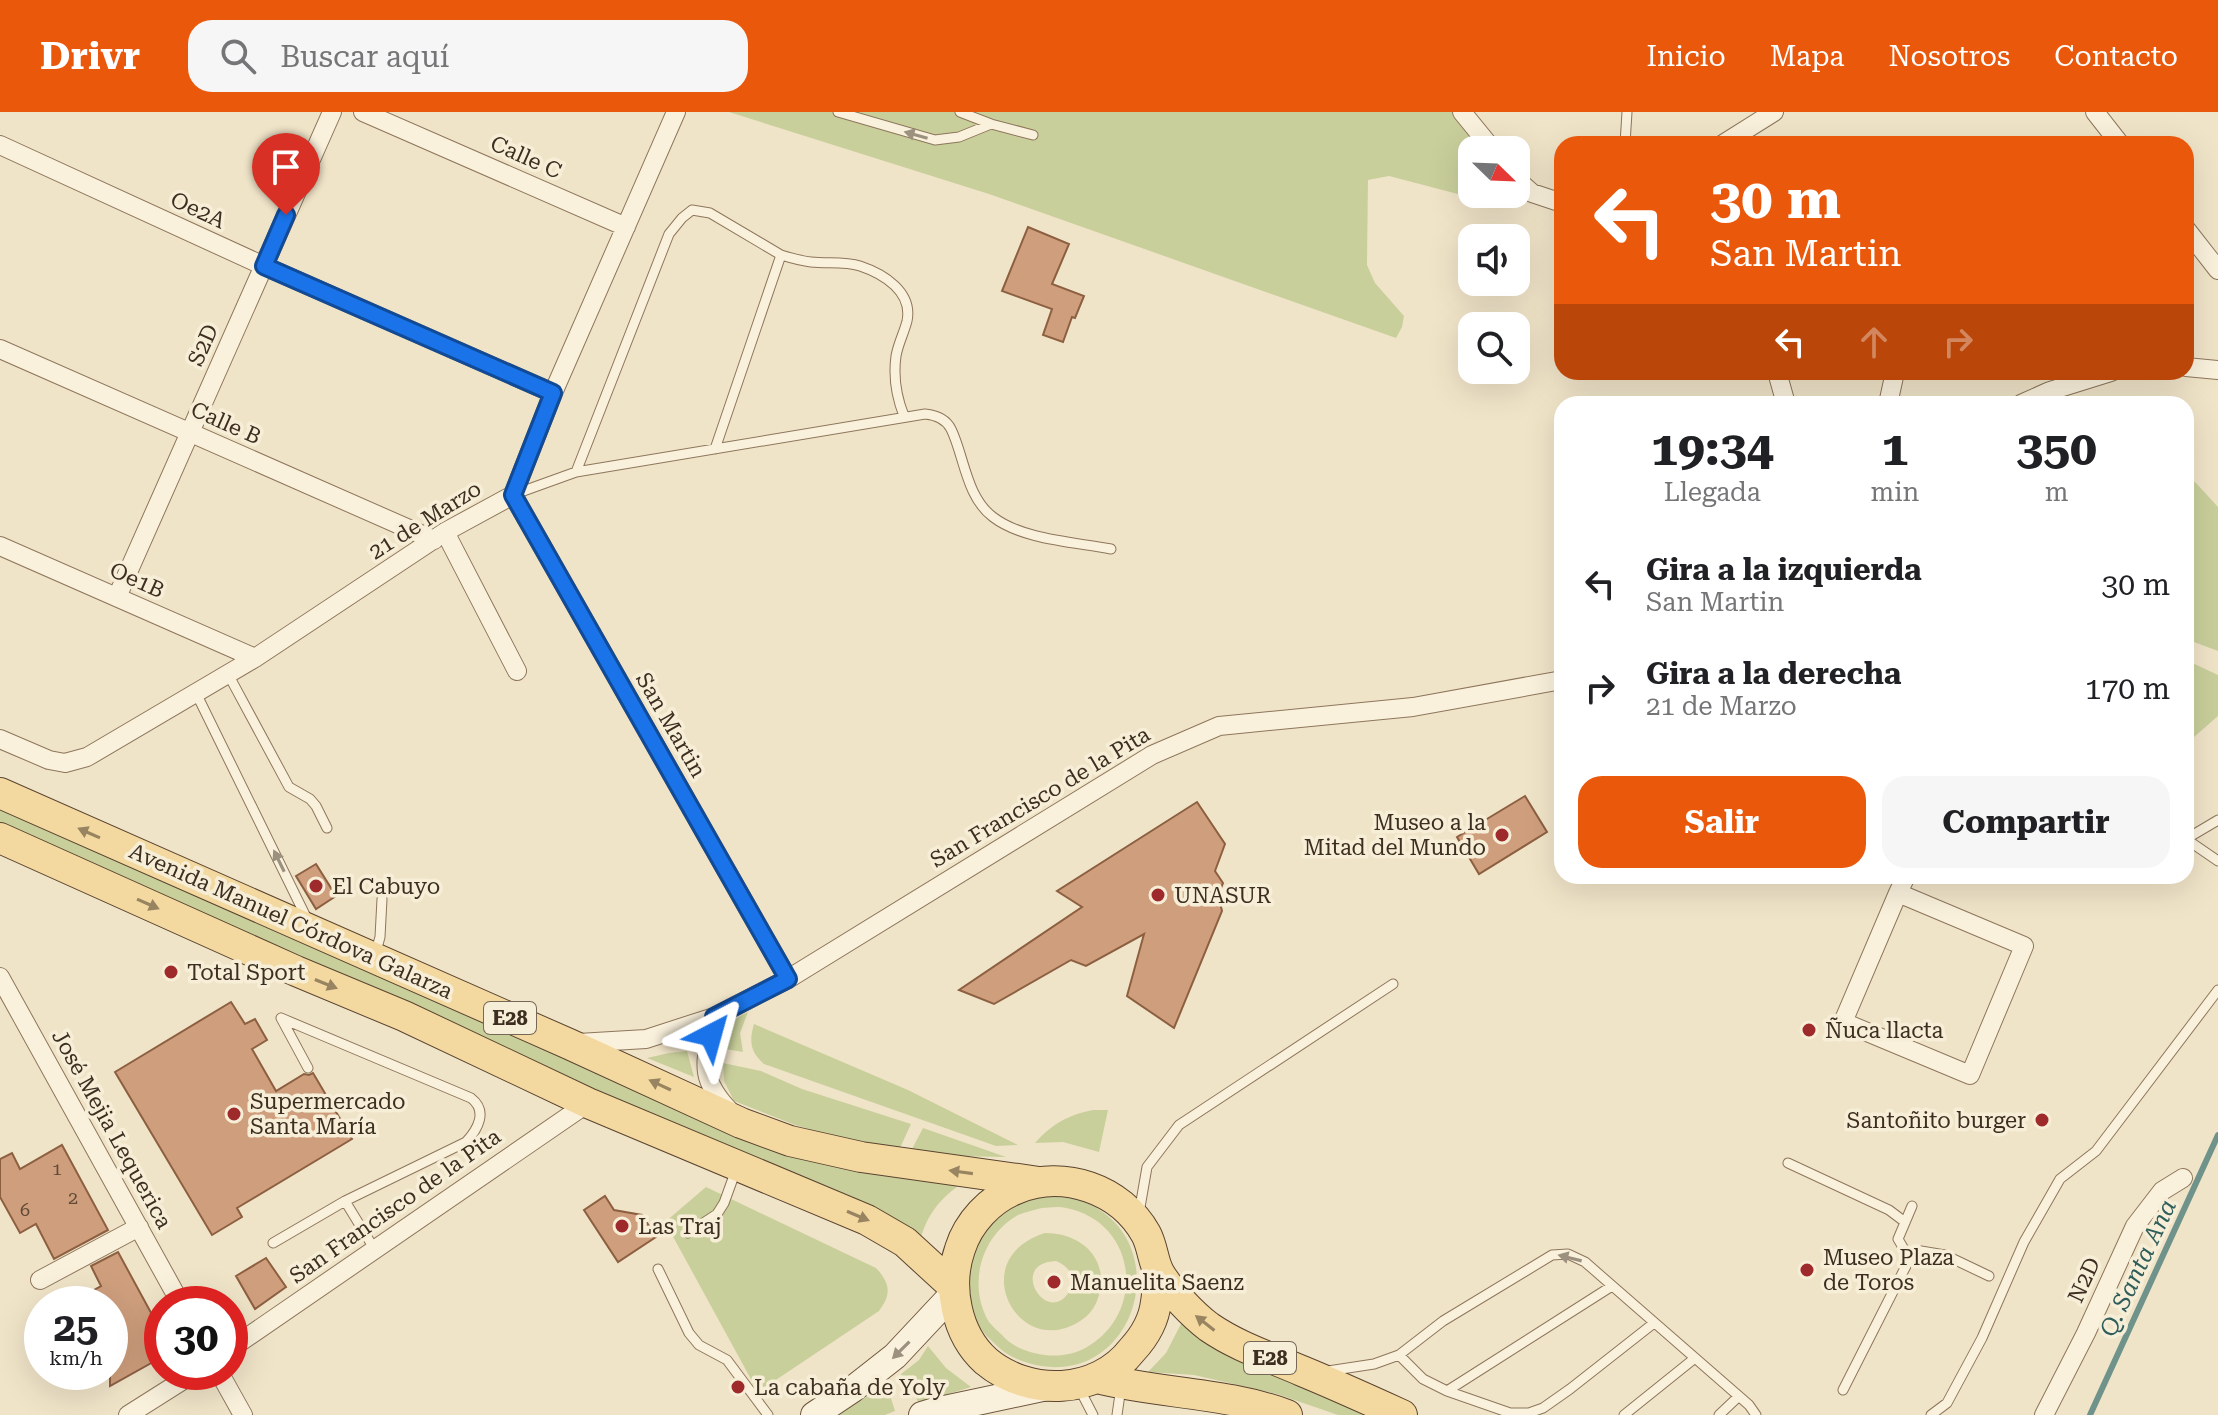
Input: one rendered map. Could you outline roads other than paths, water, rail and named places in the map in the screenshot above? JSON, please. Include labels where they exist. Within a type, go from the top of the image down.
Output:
[{"type":"main road","name":"Avenida Manuel Córdova Galarza","points":[[0,793],[741,1123],[790,1141],[861,1157],[1039,1182]]},
{"type":"main road","name":"Avenida Manuel Córdova Galarza","points":[[0,838],[404,1016],[588,1103],[867,1220],[905,1242],[954,1290]]},
{"type":"main road","name":"E28","points":[[1086,1384],[1125,1360],[1145,1335],[1156,1304],[1158,1272],[1147,1236],[1125,1207],[1096,1189],[1057,1180],[1015,1189],[993,1202],[975,1220],[962,1241],[954,1265],[954,1290],[964,1332],[986,1360],[1015,1379],[1086,1384],[1269,1408],[1287,1415]]},
{"type":"main road","name":"E28","points":[[1158,1272],[1207,1325],[1248,1349],[1402,1415]]},
{"type":"main road","points":[[814,1415],[895,1356],[954,1290]]},
{"type":"main road","points":[[922,1415],[1086,1384]]},
{"type":"street","name":"S2D","points":[[117,597],[332,112]]},
{"type":"street","name":"Calle C","points":[[363,112],[626,227]]},
{"type":"street","name":"21 de Marzo","points":[[0,739],[49,760],[65,763],[87,757],[255,658],[440,536],[513,495],[553,393],[676,112]]},
{"type":"street","points":[[1462,112],[1482,136]]},
{"type":"street","points":[[1736,136],[1774,112]]},
{"type":"street","points":[[2095,112],[2114,136]]},
{"type":"street","name":"Oe2A","points":[[0,145],[553,393]]},
{"type":"street","points":[[1530,191],[1554,200]]},
{"type":"street","points":[[2194,239],[2218,270]]},
{"type":"street","name":"Calle B","points":[[0,349],[190,433],[440,536]]},
{"type":"street","points":[[2194,368],[2218,370]]},
{"type":"street","points":[[2039,396],[2085,380]]},
{"type":"street","name":"San Martin","points":[[513,495],[788,979]]},
{"type":"street","points":[[440,536],[517,671]]},
{"type":"street","name":"Oe1B","points":[[0,546],[255,658]]},
{"type":"street","name":"San Francisco de la Pita","points":[[569,1044],[646,1039],[714,1017],[788,979],[1152,755],[1219,726],[1413,707],[1554,681]]},
{"type":"street","points":[[1902,885],[2024,946],[1970,1075],[1843,1022],[1902,885]]},
{"type":"street","name":"José Mejia Lequerica","points":[[0,977],[171,1286]]},
{"type":"street","points":[[714,1017],[705,1069],[714,1093],[741,1123]]},
{"type":"street","name":"San Francisco de la Pita","points":[[248,1337],[588,1103]]},
{"type":"street","name":"N2D","points":[[2044,1415],[2135,1226],[2162,1191],[2183,1178]]},
{"type":"street","points":[[40,1280],[139,1227]]},
{"type":"street","points":[[128,1415],[168,1390]]},
{"type":"street","points":[[229,1390],[243,1415]]},
{"type":"lane","points":[[838,112],[935,140],[959,137],[991,124]]},
{"type":"lane","points":[[960,112],[1033,135]]},
{"type":"lane","points":[[1626,136],[1627,112],[1636,112]]},
{"type":"lane","points":[[576,472],[669,234],[692,210],[710,213],[781,255],[809,262],[857,265],[881,274],[901,292],[908,303],[907,320],[897,354],[894,379],[897,400],[904,416]]},
{"type":"lane","points":[[715,449],[781,255]]},
{"type":"lane","points":[[513,495],[576,472],[925,414],[936,416],[950,426],[974,493],[991,516],[1023,533],[1111,549]]},
{"type":"lane","points":[[228,674],[289,787],[310,799],[327,828]]},
{"type":"lane","points":[[196,693],[313,931]]},
{"type":"lane","points":[[2194,834],[2218,820]]},
{"type":"lane","points":[[2194,844],[2218,861]]},
{"type":"lane","points":[[375,958],[380,937],[382,899]]},
{"type":"lane","points":[[1138,1221],[1147,1167],[1179,1125],[1393,984]]},
{"type":"lane","points":[[1931,1415],[1947,1403],[1982,1338],[2024,1242],[2060,1179],[2096,1151],[2218,990]]},
{"type":"lane","points":[[273,1243],[345,1201],[466,1142],[477,1129],[480,1113],[477,1102],[471,1098],[281,1018],[308,1068]]},
{"type":"lane","points":[[1788,1163],[1889,1210],[1905,1222]]},
{"type":"lane","points":[[688,1233],[717,1214],[738,1167]]},
{"type":"lane","points":[[345,1201],[375,1250]]},
{"type":"lane","points":[[1911,1261],[1898,1239],[1912,1206]]},
{"type":"lane","points":[[1843,1390],[1907,1264],[1921,1251],[1945,1255],[1989,1276]]},
{"type":"lane","points":[[1304,1371],[1323,1372],[1374,1364],[1399,1355],[1443,1321],[1552,1255],[1568,1254],[1585,1262],[1739,1396],[1756,1415]]},
{"type":"lane","points":[[658,1269],[689,1333],[699,1345],[727,1360],[768,1415]]},
{"type":"lane","points":[[1447,1391],[1612,1286]]},
{"type":"lane","points":[[1399,1355],[1423,1379],[1447,1391],[1510,1413],[1529,1413],[1561,1396],[1654,1323]]},
{"type":"lane","points":[[1624,1415],[1695,1358]]},
{"type":"lane","points":[[1086,1384],[1093,1415]]},
{"type":"lane","points":[[1086,1384],[1117,1415]]},
{"type":"lane","points":[[1719,1415],[1739,1396]]},
{"type":"waterway","name":"Q. Santa Ana","points":[[2090,1415],[2218,1135]]},
{"type":"place","name":"Museo a la Mitad del Mundo","points":[[1502,835]]},
{"type":"place","name":"El Cabuyo","points":[[316,886]]},
{"type":"place","name":"UNASUR","points":[[1158,895]]},
{"type":"place","name":"Total Sport","points":[[171,972]]},
{"type":"place","name":"Ñuca llacta","points":[[1809,1030]]},
{"type":"place","name":"Supermercado Santa María","points":[[234,1114]]},
{"type":"place","name":"Santoñito burger","points":[[2042,1120]]},
{"type":"place","name":"Las Traj","points":[[622,1226]]},
{"type":"place","name":"Museo Plaza de Toros","points":[[1807,1270]]},
{"type":"place","name":"Manuelita Saenz","points":[[1054,1282]]},
{"type":"place","name":"La cabaña de Yoly","points":[[738,1387]]}]
